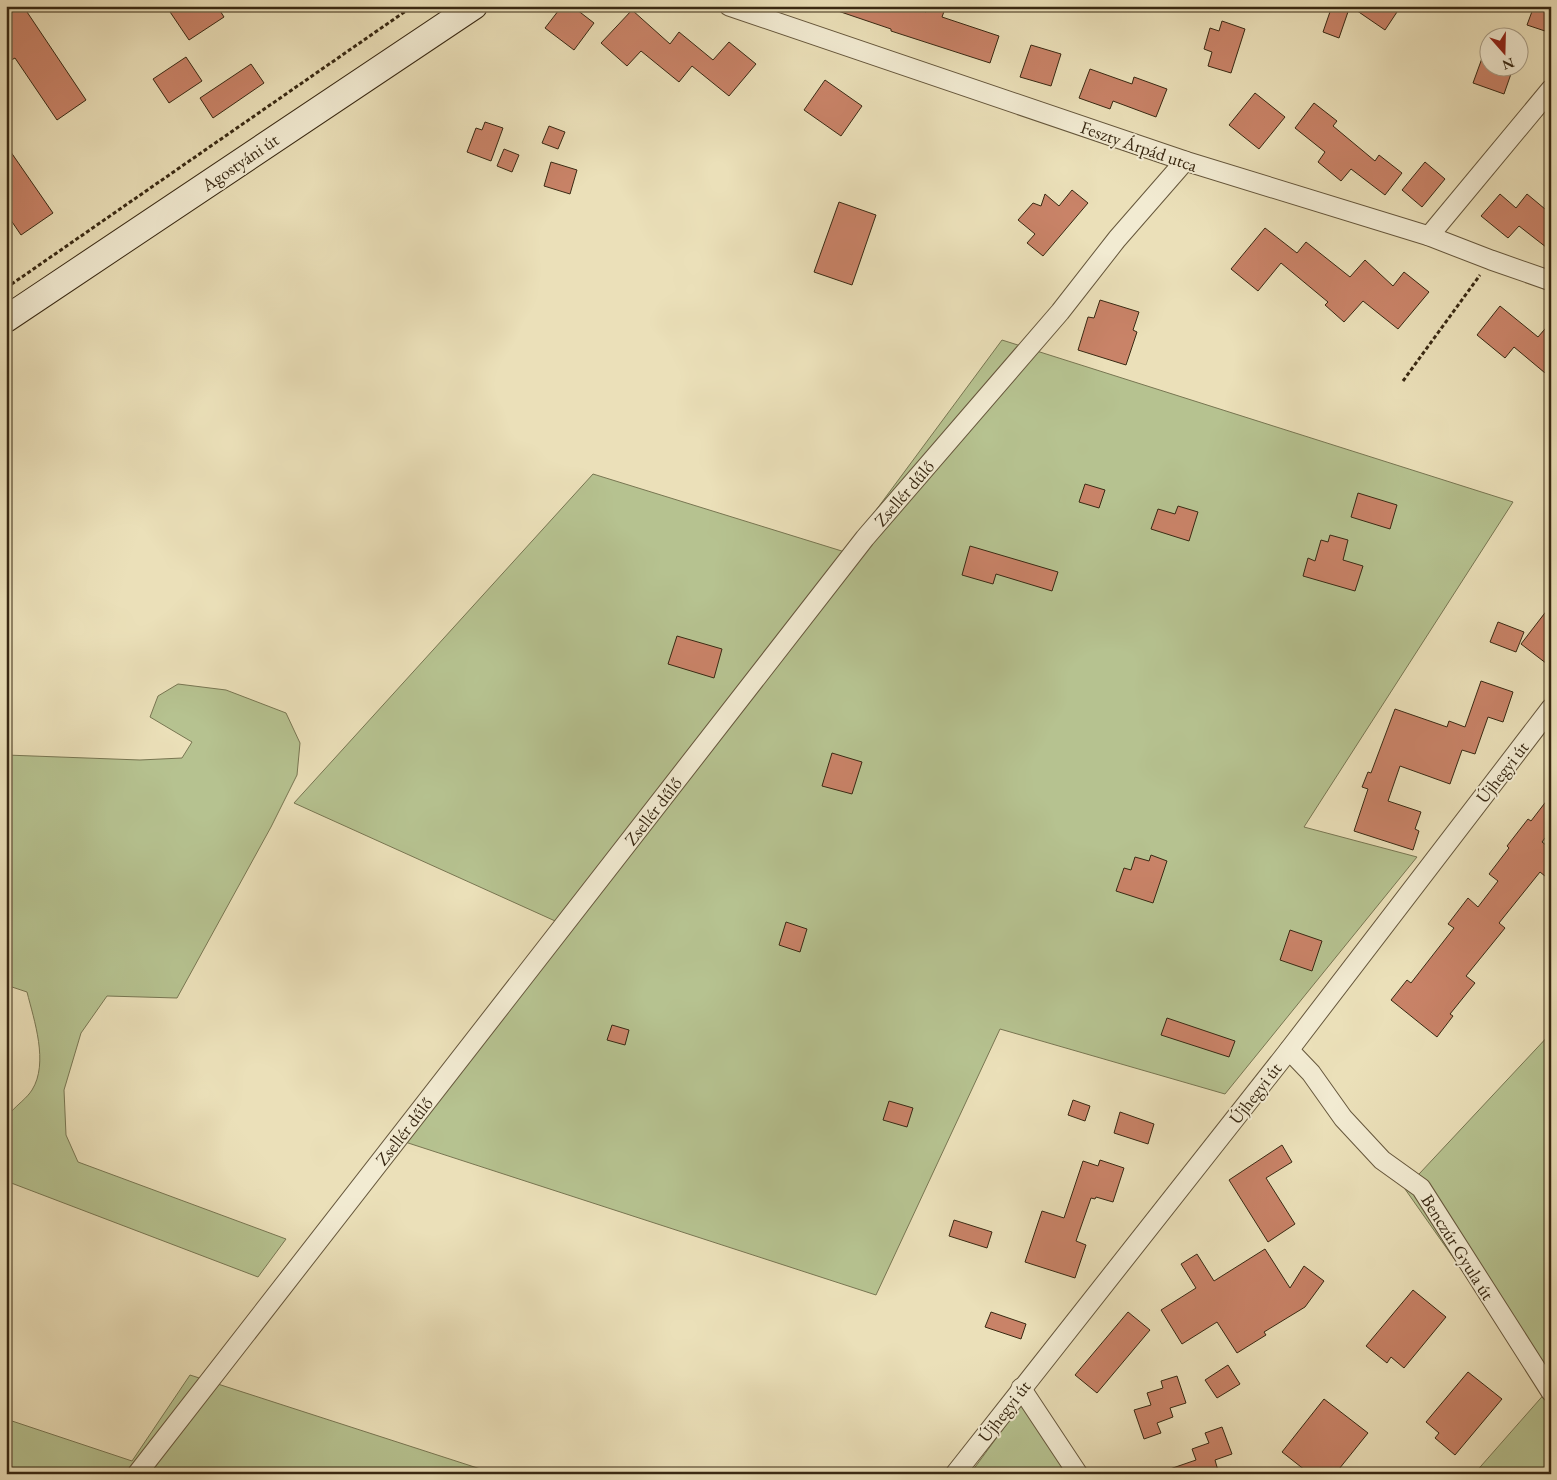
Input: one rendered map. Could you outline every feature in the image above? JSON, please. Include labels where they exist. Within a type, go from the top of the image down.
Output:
[{"type":"main road","name":"Agostyáni út","points":[[6,318],[474,6]]},
{"type":"street","name":"Feszty Árpád utca","points":[[729,6],[1185,161],[1429,236],[1551,281]]},
{"type":"street","points":[[1429,236],[1551,89]]},
{"type":"street","name":"Zsellér dűlő","points":[[137,1474],[866,538],[1060,312],[1117,239],[1185,161]]},
{"type":"street","name":"Újhegyi út","points":[[955,1474],[1289,1050],[1551,708]]},
{"type":"street","name":"Benczúr Gyula út","points":[[1289,1050],[1311,1073],[1343,1118],[1382,1160],[1421,1188],[1551,1392]]},
{"type":"street","points":[[1021,1388],[1078,1474]]},
{"type":"path","points":[[6,288],[413,6]]},
{"type":"path","points":[[1404,381],[1491,260]]},
{"type":"green space","points":[[1002,340],[1513,502],[1304,827],[1417,857],[1225,1094],[1000,1029],[876,1295],[402,1141],[564,925],[294,803],[593,474],[845,552]]},
{"type":"green space","points":[[178,684],[226,690],[286,713],[300,743],[297,775],[271,827],[177,998],[107,996],[81,1033],[64,1090],[66,1135],[78,1162],[286,1239],[258,1277],[6,1181],[6,1114],[11,1112],[32,1090],[37,1079],[40,1055],[36,1028],[27,992],[6,985],[6,755],[140,760],[182,758],[192,742],[150,717],[158,696]]},
{"type":"green space","points":[[1551,1033],[1551,1474],[1474,1474],[1547,1391],[1405,1189]]},
{"type":"green space","points":[[190,1375],[496,1474],[6,1474],[6,1419],[132,1461]]},
{"type":"green space","points":[[1028,1395],[1079,1474],[970,1474]]},
{"type":"building","points":[[15,6],[23,6],[86,100],[57,120],[15,58],[6,63],[6,11]]},
{"type":"building","points":[[166,6],[217,6],[224,17],[189,40]]},
{"type":"building","points":[[562,6],[572,6],[594,23],[574,50],[545,28]]},
{"type":"building","points":[[833,6],[909,6],[926,12],[928,6],[946,6],[942,17],[999,36],[990,63],[891,31],[891,29],[832,9]]},
{"type":"building","points":[[1332,6],[1350,6],[1339,38],[1323,32]]},
{"type":"building","points":[[1350,6],[1401,6],[1385,30]]},
{"type":"building","points":[[1534,6],[1551,6],[1551,33],[1527,25]]},
{"type":"building","points":[[632,10],[670,44],[679,32],[713,60],[729,42],[756,64],[729,96],[692,66],[679,82],[641,51],[627,66],[601,43]]},
{"type":"building","points":[[1222,21],[1245,29],[1231,73],[1208,66],[1212,52],[1204,49],[1210,28],[1219,31]]},
{"type":"building","points":[[1031,45],[1061,54],[1051,86],[1020,77]]},
{"type":"building","points":[[186,57],[202,81],[169,103],[153,79]]},
{"type":"building","points":[[251,64],[264,83],[213,118],[200,98]]},
{"type":"building","points":[[1480,64],[1480,78],[1510,78],[1504,94],[1473,83]]},
{"type":"building","points":[[1090,69],[1132,84],[1134,77],[1167,89],[1156,117],[1113,101],[1110,109],[1079,98]]},
{"type":"building","points":[[825,80],[862,106],[841,136],[804,110]]},
{"type":"building","points":[[1255,93],[1285,117],[1259,149],[1229,125]]},
{"type":"building","points":[[1314,103],[1337,121],[1333,126],[1375,161],[1379,155],[1402,173],[1385,195],[1351,169],[1341,181],[1318,162],[1325,152],[1295,128]]},
{"type":"building","points":[[485,122],[503,128],[491,161],[467,152],[476,128],[482,130]]},
{"type":"building","points":[[549,126],[565,132],[558,149],[542,143]]},
{"type":"building","points":[[6,145],[53,213],[21,235],[6,213]]},
{"type":"building","points":[[504,149],[519,155],[512,172],[497,166]]},
{"type":"building","points":[[551,162],[577,170],[570,194],[544,186]]},
{"type":"building","points":[[1425,162],[1445,179],[1422,207],[1402,190]]},
{"type":"building","points":[[1072,190],[1088,203],[1043,256],[1027,243],[1035,234],[1018,220],[1033,203],[1041,206],[1045,194],[1059,206]]},
{"type":"building","points":[[1500,194],[1516,208],[1527,194],[1551,214],[1551,251],[1519,226],[1508,238],[1481,216]]},
{"type":"building","points":[[839,202],[876,215],[852,285],[814,272]]},
{"type":"building","points":[[1265,228],[1297,253],[1306,242],[1350,277],[1365,260],[1393,286],[1404,272],[1429,292],[1398,329],[1363,301],[1344,322],[1325,305],[1328,302],[1281,263],[1258,291],[1231,269]]},
{"type":"building","points":[[1100,300],[1139,312],[1133,330],[1137,332],[1126,365],[1078,350],[1088,317],[1094,318]]},
{"type":"building","points":[[1500,306],[1538,337],[1551,322],[1551,378],[1514,347],[1505,358],[1477,335]]},
{"type":"building","points":[[1085,484],[1105,490],[1099,508],[1079,502]]},
{"type":"building","points":[[1358,493],[1397,505],[1390,529],[1351,517]]},
{"type":"building","points":[[1178,506],[1198,512],[1189,541],[1151,529],[1158,509],[1175,514]]},
{"type":"building","points":[[1330,535],[1348,540],[1343,560],[1363,566],[1355,591],[1303,576],[1308,558],[1315,561],[1321,540],[1328,542]]},
{"type":"building","points":[[970,546],[1058,572],[1052,591],[996,574],[993,584],[962,575]]},
{"type":"building","points":[[1551,605],[1551,667],[1521,644]]},
{"type":"building","points":[[1498,622],[1524,632],[1516,652],[1490,642]]},
{"type":"building","points":[[677,636],[722,649],[714,678],[668,664]]},
{"type":"building","points":[[1481,681],[1513,692],[1503,722],[1488,717],[1475,754],[1462,750],[1450,784],[1400,766],[1388,801],[1421,812],[1415,829],[1419,831],[1413,850],[1354,831],[1368,789],[1362,787],[1368,772],[1371,773],[1395,709],[1447,727],[1449,721],[1465,727]]},
{"type":"building","points":[[832,753],[862,762],[852,794],[822,786]]},
{"type":"building","points":[[1551,795],[1551,830],[1542,842],[1551,849],[1551,881],[1540,872],[1499,923],[1505,928],[1466,976],[1475,983],[1450,1014],[1453,1016],[1437,1037],[1391,1000],[1407,980],[1411,983],[1454,928],[1448,924],[1468,898],[1478,907],[1498,881],[1489,874],[1509,848],[1507,846],[1528,819],[1531,821]]},
{"type":"building","points":[[1151,855],[1167,861],[1153,903],[1116,891],[1124,868],[1131,870],[1135,857],[1149,861]]},
{"type":"building","points":[[786,922],[807,929],[800,952],[779,945]]},
{"type":"building","points":[[1290,930],[1322,941],[1312,971],[1280,960]]},
{"type":"building","points":[[1167,1018],[1235,1041],[1229,1057],[1161,1035]]},
{"type":"building","points":[[612,1025],[629,1030],[625,1045],[607,1040]]},
{"type":"building","points":[[1073,1100],[1090,1106],[1085,1121],[1068,1115]]},
{"type":"building","points":[[889,1101],[913,1108],[907,1127],[883,1120]]},
{"type":"building","points":[[1120,1112],[1154,1124],[1148,1144],[1114,1133]]},
{"type":"building","points":[[1282,1145],[1292,1162],[1266,1178],[1295,1224],[1268,1242],[1229,1180]]},
{"type":"building","points":[[1100,1160],[1124,1168],[1113,1202],[1096,1197],[1095,1199],[1091,1198],[1076,1241],[1086,1245],[1075,1278],[1025,1262],[1042,1211],[1064,1218],[1083,1161],[1098,1166]]},
{"type":"building","points":[[954,1220],[992,1232],[987,1248],[949,1236]]},
{"type":"building","points":[[1265,1249],[1290,1288],[1304,1266],[1324,1281],[1305,1307],[1264,1332],[1266,1335],[1237,1353],[1217,1322],[1182,1344],[1161,1310],[1196,1288],[1181,1264],[1197,1254],[1214,1281]]},
{"type":"building","points":[[1413,1290],[1446,1317],[1404,1368],[1391,1357],[1387,1363],[1366,1346]]},
{"type":"building","points":[[991,1312],[1026,1324],[1021,1339],[985,1327]]},
{"type":"building","points":[[1128,1312],[1150,1330],[1097,1393],[1075,1375]]},
{"type":"building","points":[[1228,1365],[1240,1384],[1217,1398],[1205,1380]]},
{"type":"building","points":[[1468,1372],[1502,1399],[1455,1455],[1435,1438],[1439,1433],[1426,1422]]},
{"type":"building","points":[[1177,1376],[1186,1403],[1170,1408],[1173,1417],[1157,1423],[1161,1433],[1144,1439],[1134,1410],[1151,1405],[1147,1393],[1163,1388],[1161,1381]]},
{"type":"building","points":[[1324,1399],[1368,1433],[1335,1474],[1310,1474],[1282,1452]]},
{"type":"building","points":[[1222,1427],[1232,1454],[1215,1460],[1219,1474],[1164,1474],[1164,1471],[1196,1460],[1192,1449],[1209,1443],[1205,1433]]}]
